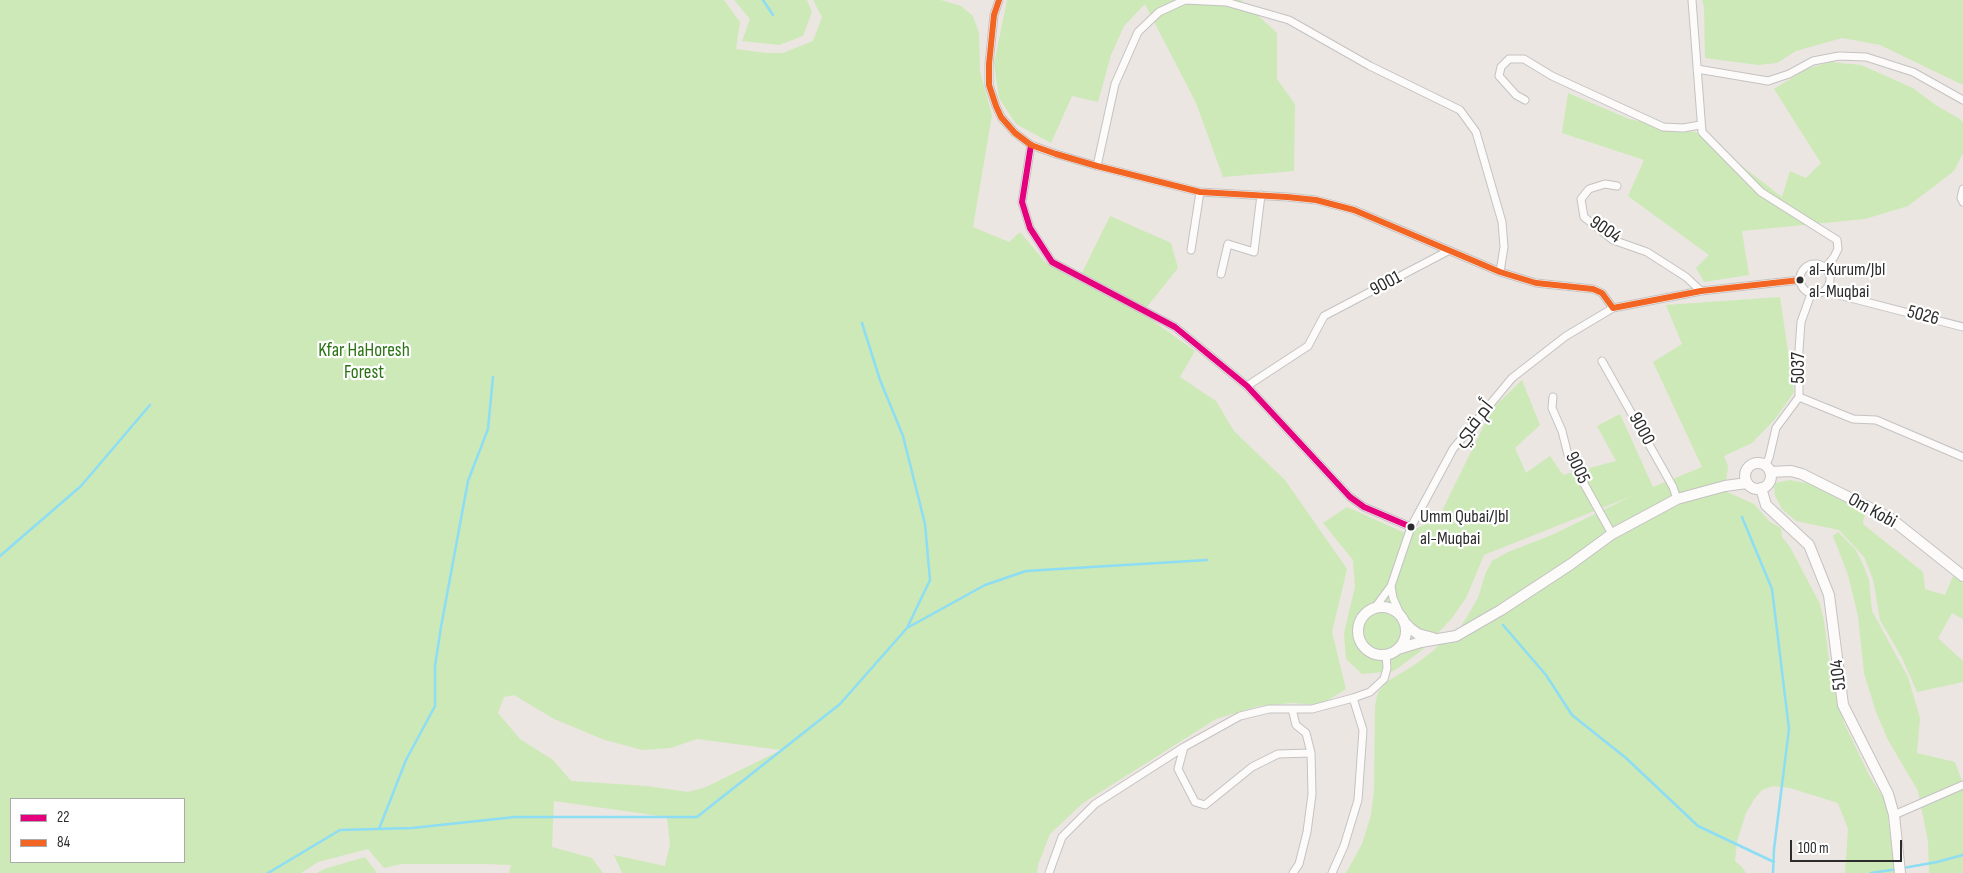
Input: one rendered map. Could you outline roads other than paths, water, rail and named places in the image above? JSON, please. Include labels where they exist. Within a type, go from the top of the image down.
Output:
[{"type":"street","points":[[999,0],[994,15],[989,85],[1001,117],[1015,133],[1031,145],[1097,166],[1200,192],[1316,200],[1354,210],[1448,252],[1500,272],[1536,283],[1593,289],[1602,293],[1613,308]]},
{"type":"street","points":[[1097,166],[1115,84],[1138,32],[1159,12],[1186,0],[1226,2],[1288,20],[1370,66],[1460,110],[1476,132],[1502,222],[1504,247],[1500,272]]},
{"type":"street","points":[[1692,0],[1702,132],[1761,192],[1837,240],[1838,249],[1826,268]]},
{"type":"street","points":[[1697,70],[1768,81],[1789,74],[1812,60],[1839,56],[1866,57],[1913,72],[1963,100]]},
{"type":"street","points":[[1525,100],[1516,94],[1499,76],[1501,67],[1509,59],[1524,58],[1552,76],[1663,127],[1683,128],[1700,125]]},
{"type":"street","points":[[1031,145],[1022,202],[1030,228],[1052,262],[1175,327],[1247,386],[1350,498],[1364,507],[1411,527]]},
{"type":"street","name":"9004","points":[[1617,186],[1605,184],[1589,189],[1581,199],[1584,217],[1613,240],[1647,252],[1686,277],[1701,291]]},
{"type":"street","points":[[1963,189],[1961,198],[1963,202]]},
{"type":"street","points":[[1191,250],[1200,192]]},
{"type":"street","points":[[1220,274],[1228,244],[1254,252],[1261,195]]},
{"type":"street","name":"9001","points":[[1247,386],[1308,346],[1324,316],[1448,252]]},
{"type":"street","points":[[1818,264],[1826,268],[1830,280],[1827,288],[1820,293],[1811,294],[1803,288],[1800,280],[1802,272],[1809,266],[1818,264]]},
{"type":"street","name":"أم قبي","points":[[1369,611],[1377,605],[1391,586],[1411,527],[1453,449],[1512,378],[1566,336],[1613,308],[1701,291],[1800,280]]},
{"type":"street","name":"5026","points":[[1827,288],[1835,294],[1963,327]]},
{"type":"street","name":"5037","points":[[1767,468],[1776,428],[1799,397],[1801,322],[1811,294]]},
{"type":"street","name":"9000","points":[[1602,360],[1673,487],[1677,499]]},
{"type":"street","name":"9005","points":[[1553,397],[1552,408],[1562,431],[1568,455],[1612,534]]},
{"type":"street","points":[[1799,397],[1853,419],[1876,420],[1963,457]]},
{"type":"street","points":[[1756,464],[1767,468],[1771,476],[1768,484],[1761,488],[1754,488],[1747,483],[1745,476],[1750,466],[1756,464]]},
{"type":"street","name":"Om Kobi","points":[[1767,468],[1802,474],[1890,518],[1963,576]]},
{"type":"street","points":[[1442,638],[1428,638],[1418,634],[1393,609],[1385,607],[1377,607],[1369,611],[1360,620],[1358,628],[1359,636],[1366,649],[1374,653],[1386,654],[1398,649],[1456,636],[1501,610],[1612,534],[1677,499],[1725,486],[1747,483]]},
{"type":"street","name":"5104","points":[[1761,488],[1766,505],[1809,545],[1829,595],[1843,705],[1888,794],[1894,814],[1900,873]]},
{"type":"street","points":[[1391,586],[1393,598],[1402,618],[1406,635],[1398,649]]},
{"type":"street","points":[[1049,873],[1062,837],[1095,804],[1184,747],[1240,716],[1269,710],[1312,710],[1370,692],[1384,679],[1387,668],[1386,654]]},
{"type":"street","points":[[1332,873],[1344,846],[1358,800],[1363,730],[1354,698]]},
{"type":"street","points":[[1292,710],[1296,725],[1306,734],[1312,753],[1312,794],[1308,832],[1299,864],[1293,873]]},
{"type":"street","points":[[1184,747],[1178,769],[1195,802],[1205,805],[1252,767],[1278,754],[1312,753]]},
{"type":"street","points":[[1894,814],[1963,785]]},
{"type":"waterway","points":[[763,0],[773,15]]},
{"type":"waterway","points":[[268,873],[340,830],[412,828],[515,817],[697,817],[840,704],[907,628],[930,580],[925,524],[903,436],[880,380],[862,323]]},
{"type":"waterway","points":[[379,829],[406,760],[435,706],[435,666],[441,627],[468,481],[488,429],[493,377]]},
{"type":"waterway","points":[[0,556],[81,486],[150,405]]},
{"type":"waterway","points":[[1742,517],[1772,589],[1789,729],[1774,849],[1773,873]]},
{"type":"waterway","points":[[907,628],[985,585],[1026,571],[1207,560]]},
{"type":"waterway","points":[[1503,625],[1546,675],[1572,715],[1626,758],[1698,826],[1774,862]]},
{"type":"waterway","points":[[1903,868],[1963,855]]},
{"type":"waterway","points":[[1871,873],[1898,869]]},
{"type":"place","name":"al-Kurum/Jbl al-Muqbai","points":[[1800,280]]},
{"type":"place","name":"Umm Qubai/Jbl al-Muqbai","points":[[1411,527]]},
{"type":"park label","name":"Kfar HaHoresh Forest","points":[[364,362]]}]
